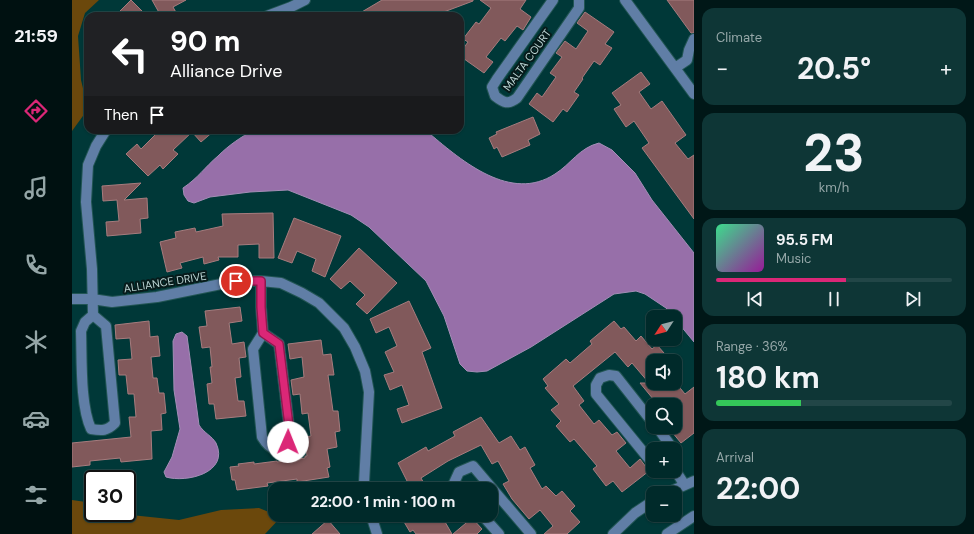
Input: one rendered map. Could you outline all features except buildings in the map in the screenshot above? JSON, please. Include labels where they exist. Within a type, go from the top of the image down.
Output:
[{"type":"street","points":[[278,12],[305,0]]},
{"type":"street","name":"MALTA COURT","points":[[553,0],[492,88],[495,96],[504,102],[512,101],[517,98],[579,8],[579,0]]},
{"type":"street","points":[[625,0],[694,94]]},
{"type":"street","points":[[675,68],[690,60],[692,42],[694,39]]},
{"type":"street","points":[[93,315],[85,322],[81,331],[85,402],[87,419],[91,429],[100,431],[109,429],[115,423],[106,326],[93,315],[92,269],[86,202],[88,165],[96,146],[104,134]]},
{"type":"street","name":"ALLIANCE DRIVE","points":[[72,299],[92,298],[112,302],[157,297],[236,281],[261,281],[281,283],[319,303],[344,328],[355,347],[365,371],[369,392],[364,482]]},
{"type":"street","points":[[261,281],[263,333],[253,349],[262,437],[267,446],[275,449],[288,442],[290,434],[279,344],[263,333]]},
{"type":"street","points":[[646,414],[616,376],[609,375],[600,378],[596,385],[596,394],[646,455]]},
{"type":"street","points":[[661,434],[668,442]]},
{"type":"street","points":[[454,482],[459,472],[473,466],[487,482]]},
{"type":"street","points":[[680,478],[684,484]]},
{"type":"street","points":[[680,486],[694,481]]},
{"type":"street","points":[[498,495],[532,534]]},
{"type":"street","points":[[613,534],[635,513],[646,506]]},
{"type":"street","points":[[667,534],[694,516]]},
{"type":"street","points":[[373,522],[377,534]]},
{"type":"street","points":[[488,522],[499,534]]},
{"type":"shaded area","points":[[72,0],[99,0],[86,12],[84,12],[78,36],[81,80],[84,92],[84,114],[72,131]]},
{"type":"shaded area","points":[[247,134],[430,134],[457,156],[488,175],[505,181],[521,184],[538,182],[555,174],[581,152],[592,145],[599,143],[612,150],[635,173],[652,200],[694,253],[694,342],[682,327],[682,310],[668,310],[645,294],[636,291],[614,294],[531,347],[487,371],[467,371],[460,364],[444,316],[426,281],[369,227],[351,215],[288,190],[250,192],[210,197],[194,203],[188,201],[184,195],[183,188],[226,148]]},
{"type":"shaded area","points":[[182,332],[187,336],[199,425],[216,443],[219,453],[217,462],[212,469],[204,474],[194,477],[174,478],[166,477],[164,472],[172,457],[180,429],[174,390],[173,341],[176,334]]},
{"type":"shaded area","points":[[72,500],[84,502],[84,522],[136,522],[136,516],[179,520],[221,510],[259,508],[268,512],[268,522],[276,522],[265,534],[72,534]]},
{"type":"route","points":[[236,281],[261,281],[263,333],[279,344],[290,434],[288,442]]}]
